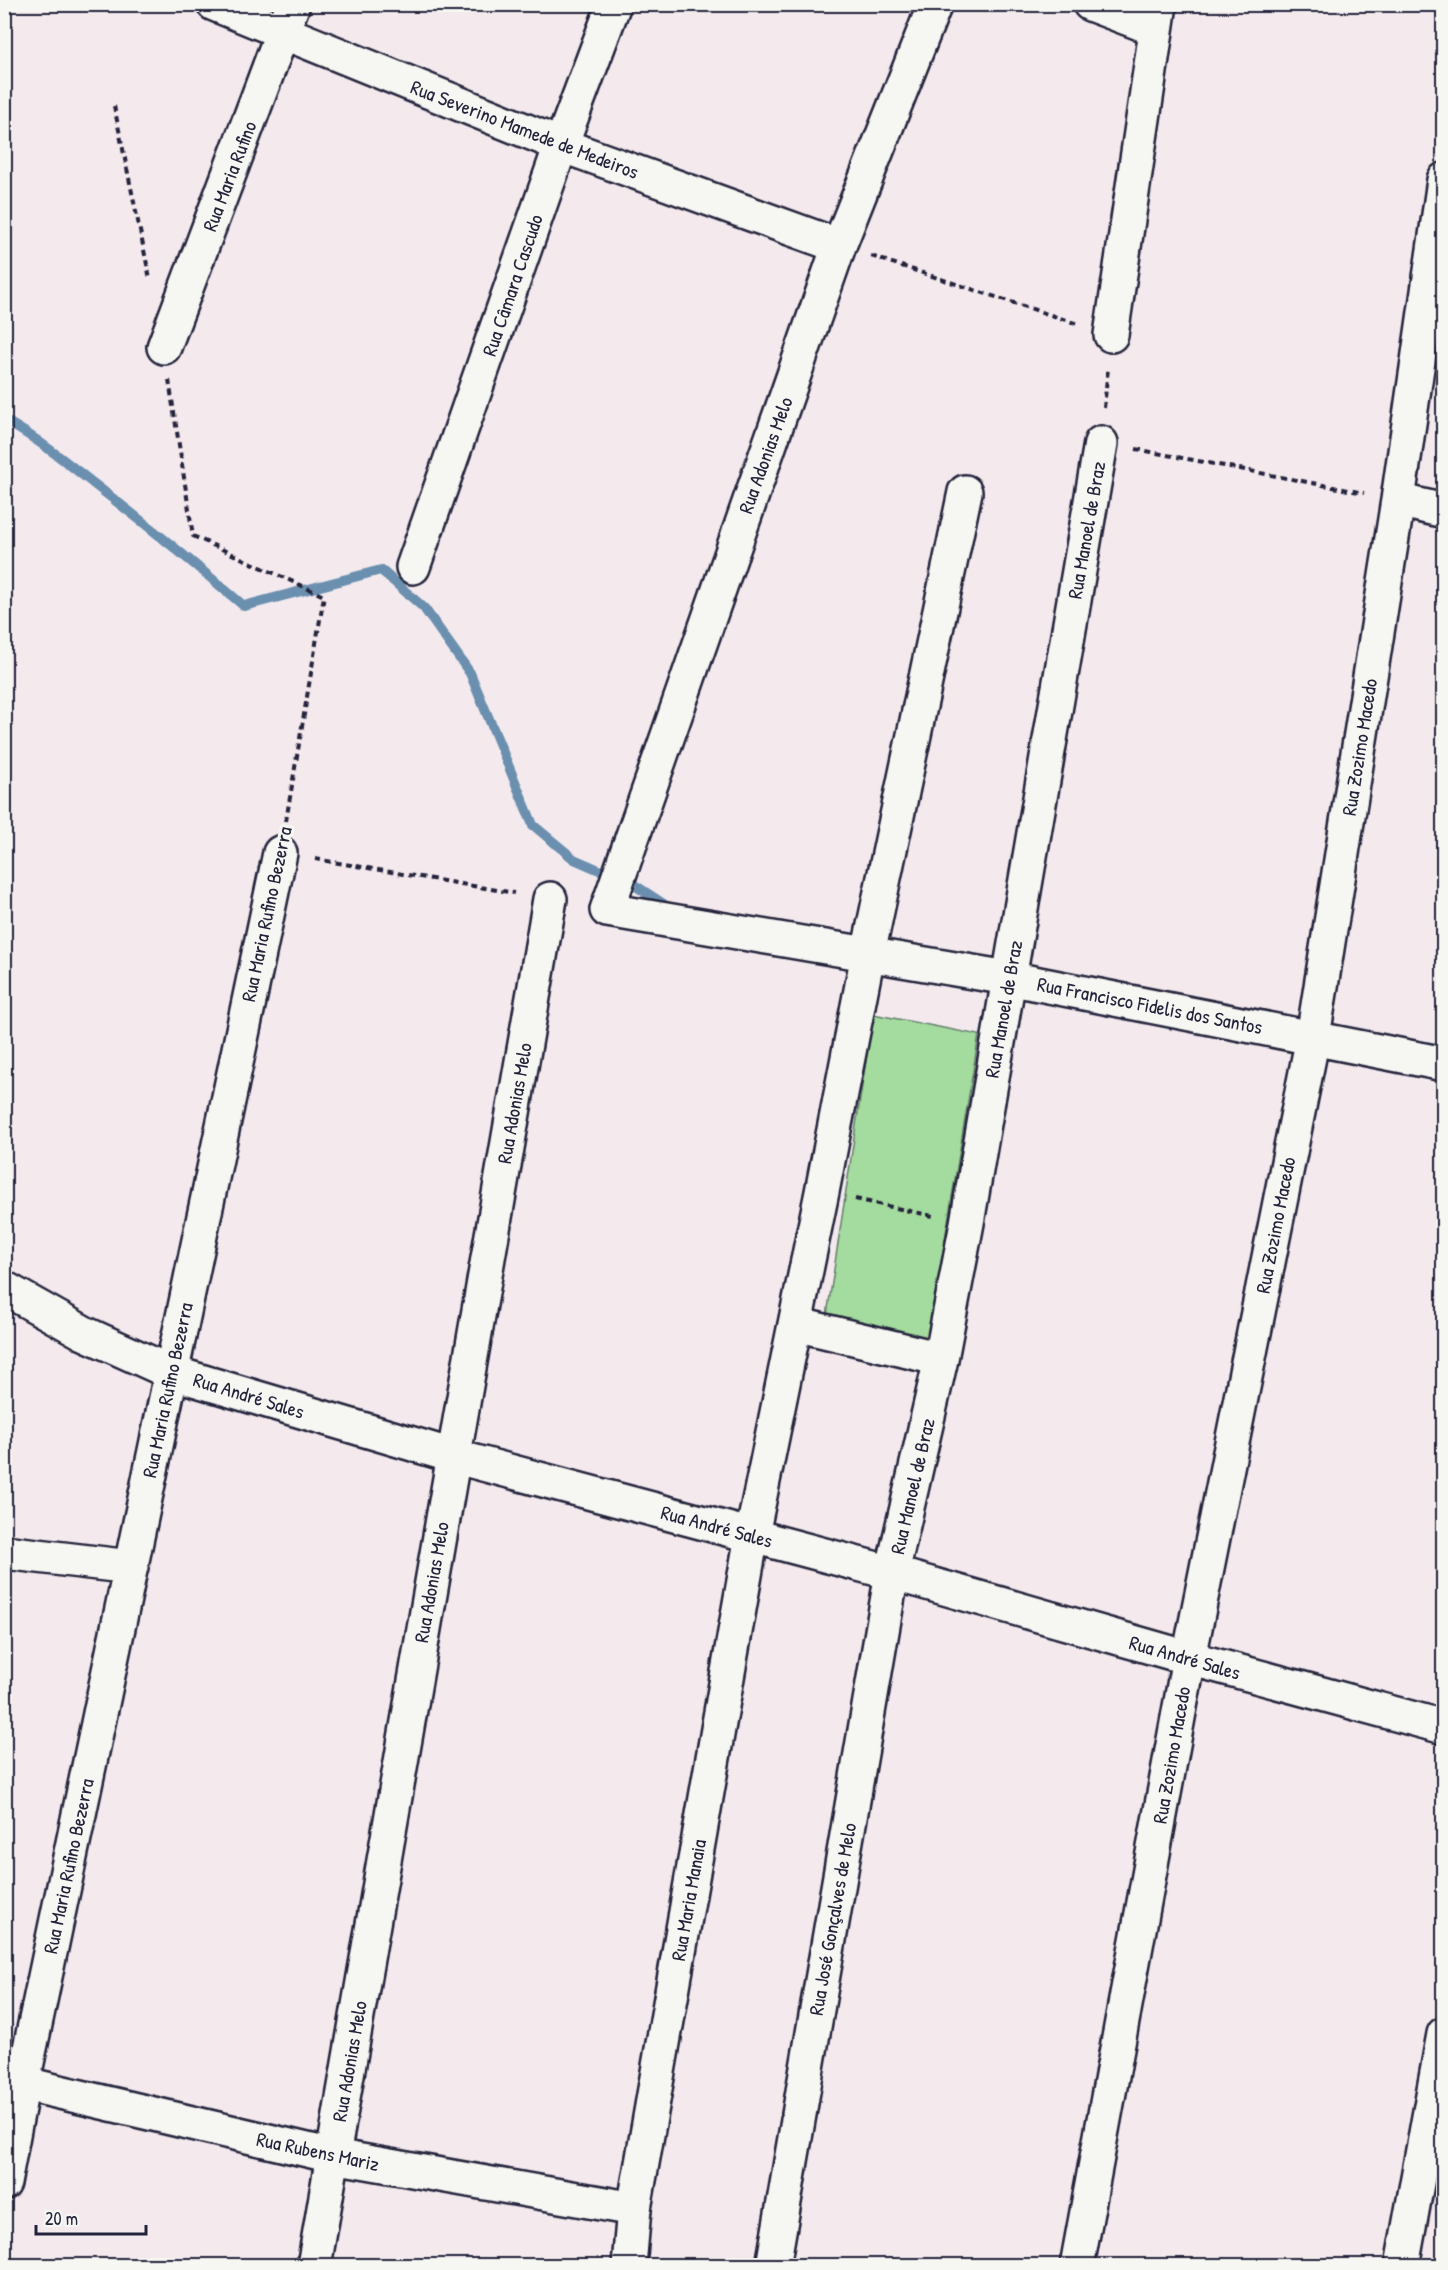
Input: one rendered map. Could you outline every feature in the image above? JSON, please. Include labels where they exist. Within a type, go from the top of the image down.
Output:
[{"type":"street","name":"Rua Severino Mamede de Medeiros","points":[[214,4],[288,18],[561,145],[839,246]]},
{"type":"street","name":"Rua Câmara Cascudo","points":[[413,567],[561,145],[614,4]]},
{"type":"street","name":"Rua Adonias Melo","points":[[607,910],[839,246],[935,4]]},
{"type":"street","points":[[1090,4],[1158,17],[1111,335]]},
{"type":"street","name":"Rua Maria Rufino","points":[[164,347],[288,18]]},
{"type":"street","name":"Rua Zozimo Macedo","points":[[1077,2265],[1189,1658],[1313,1037],[1398,500],[1443,180]]},
{"type":"street","name":"Rua Manoel de Braz","points":[[892,1573],[941,1359],[967,1223],[1101,443]]},
{"type":"street","points":[[752,1535],[868,954],[965,492]]},
{"type":"street","points":[[1398,500],[1443,511]]},
{"type":"street","name":"Rua Maria Rufino Bezerra","points":[[4,2183],[14,2080],[130,1567],[280,853]]},
{"type":"street","name":"Rua Adonias Melo","points":[[314,2265],[550,899]]},
{"type":"street","name":"Rua Francisco Fidelis dos Santos","points":[[607,910],[1008,978],[1443,1064]]},
{"type":"street","name":"Rua André Sales","points":[[4,1288],[84,1333],[170,1372],[453,1456],[892,1573],[1189,1658],[1443,1727]]},
{"type":"street","points":[[795,1324],[941,1359]]},
{"type":"street","name":"Rua Maria Manaia","points":[[629,2265],[634,2209],[752,1535]]},
{"type":"street","points":[[4,1552],[130,1567]]},
{"type":"street","name":"Rua José Gonçalves de Melo","points":[[773,2265],[892,1573]]},
{"type":"street","points":[[1402,2265],[1443,2034]]},
{"type":"street","name":"Rua Rubens Mariz","points":[[14,2080],[333,2156],[634,2209]]},
{"type":"path","points":[[114,106],[152,290]]},
{"type":"path","points":[[839,246],[1111,335],[1101,443],[1398,500]]},
{"type":"path","name":"Rua Maria Rufino Bezerra","points":[[164,347],[194,536],[324,596],[280,853]]},
{"type":"path","points":[[280,853],[550,899]]},
{"type":"path","points":[[4,1016],[7,1029]]},
{"type":"path","points":[[822,1192],[967,1223]]},
{"type":"green space","points":[[873,1014],[979,1035],[925,1359],[824,1335]]},
{"type":"waterway","points":[[4,420],[61,458],[244,606],[381,570],[424,608],[470,673],[533,825],[574,859],[636,886],[668,907]]}]
